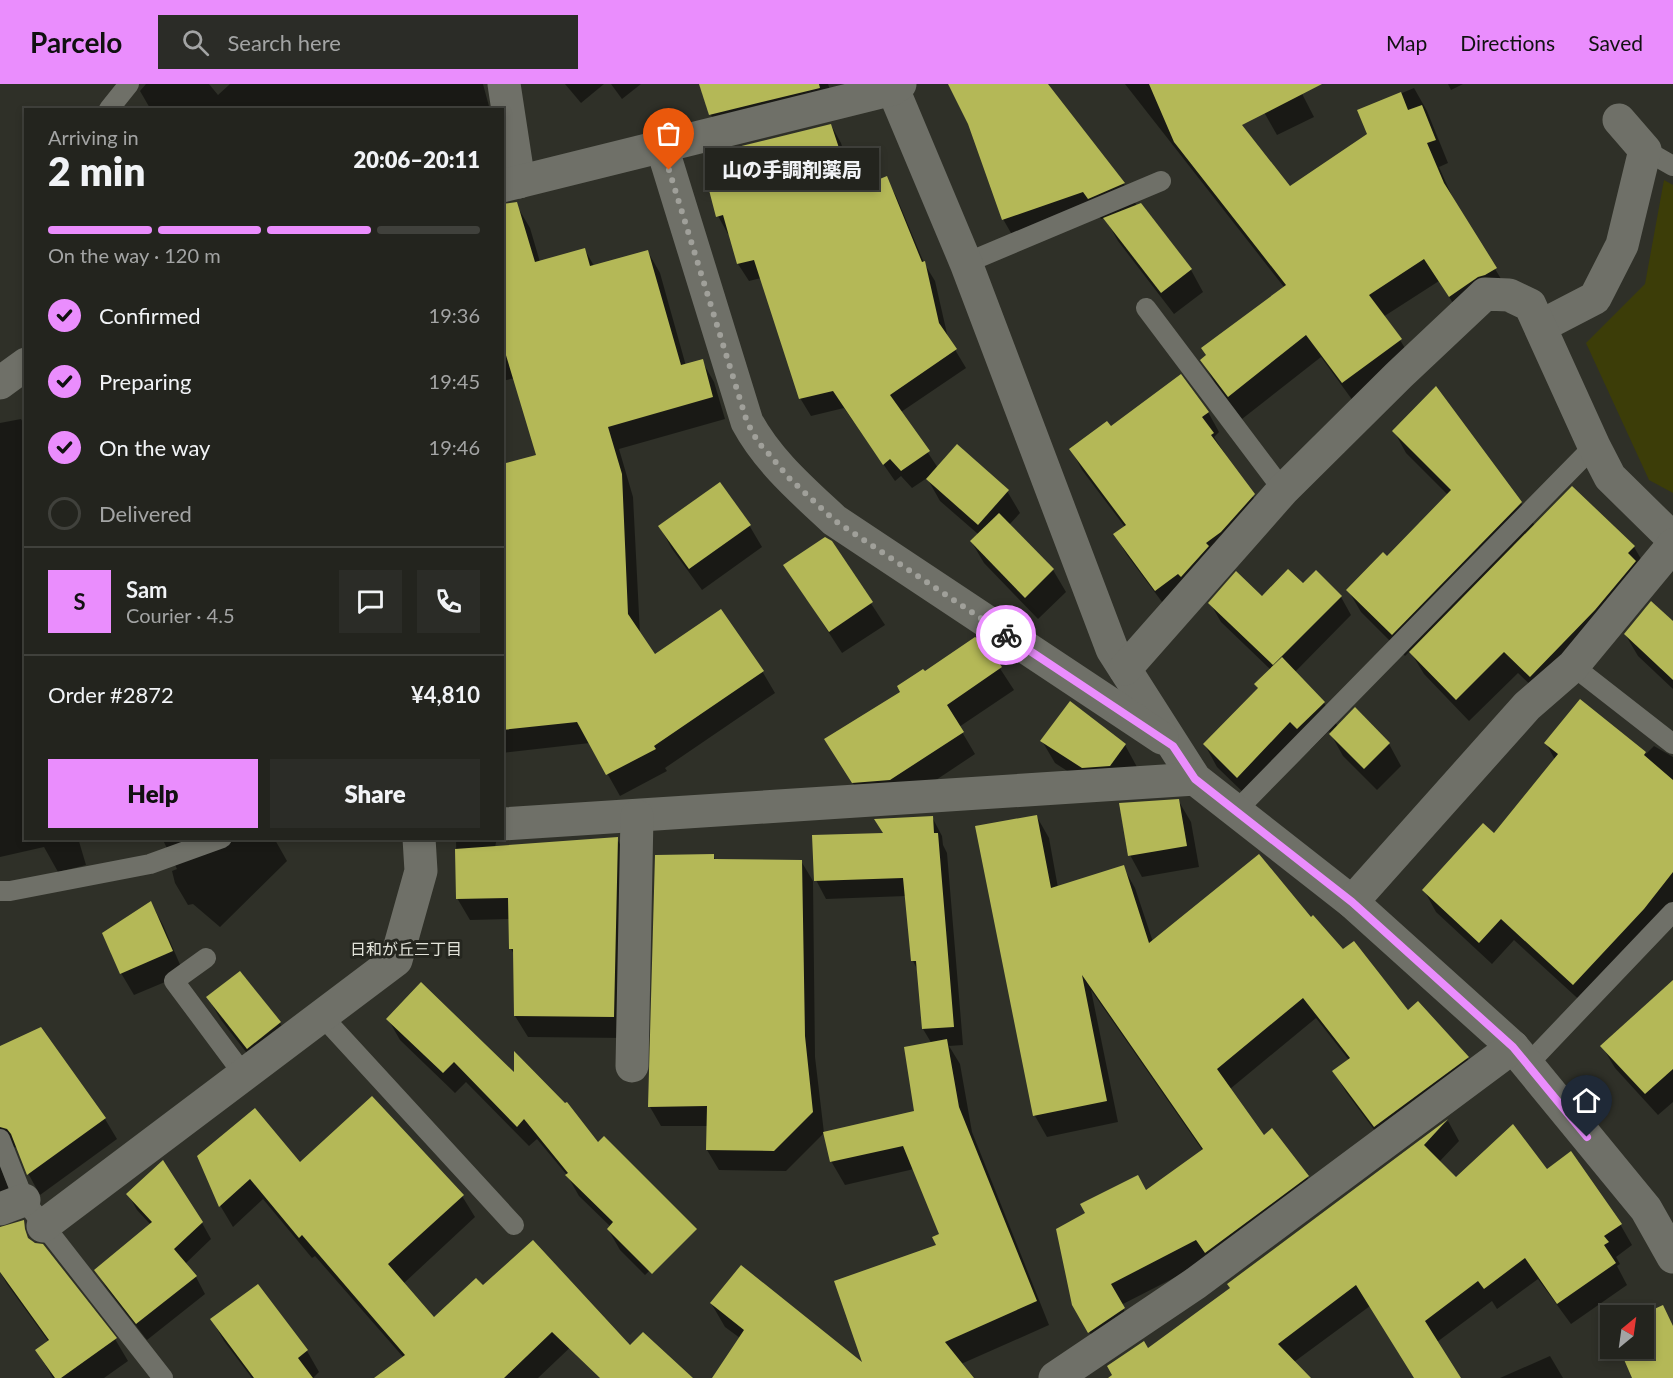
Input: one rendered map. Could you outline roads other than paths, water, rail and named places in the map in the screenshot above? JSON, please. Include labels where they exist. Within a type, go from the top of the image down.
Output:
[{"type":"street","points":[[504,84],[511,184],[894,86],[966,263],[1112,649],[1173,746],[1195,779],[1352,902],[1521,1055],[1646,1209],[1673,1257]]},
{"type":"street","points":[[1541,326],[1595,297],[1622,245],[1645,150],[1619,120]]},
{"type":"street","points":[[662,147],[747,422],[758,442],[790,479],[834,520],[1173,746]]},
{"type":"street","points":[[1125,669],[1283,490],[1485,294],[1509,295],[1530,305],[1610,477],[1673,539]]},
{"type":"street","points":[[0,382],[24,365]]},
{"type":"street","points":[[1352,902],[1527,706],[1573,666],[1673,545]]},
{"type":"street","points":[[504,824],[1195,779]]},
{"type":"street","points":[[632,1066],[637,816]]},
{"type":"street","points":[[43,1226],[396,960],[421,871],[419,840]]},
{"type":"street","points":[[1055,1378],[1196,1283],[1521,1055]]},
{"type":"street","points":[[1646,1209],[1673,1228]]},
{"type":"lane","points":[[110,108],[129,84]]},
{"type":"lane","points":[[1645,150],[1673,166]]},
{"type":"lane","points":[[966,263],[1161,181]]},
{"type":"lane","points":[[1146,308],[1283,490]]},
{"type":"lane","points":[[1236,811],[1594,446]]},
{"type":"lane","points":[[1573,666],[1673,744]]},
{"type":"lane","points":[[0,891],[150,864],[216,840]]},
{"type":"lane","points":[[1521,1055],[1673,912]]},
{"type":"lane","points":[[206,958],[174,981],[243,1076]]},
{"type":"lane","points":[[322,1016],[514,1225]]},
{"type":"lane","points":[[0,1139],[12,1204],[43,1226],[163,1378]]},
{"type":"place","name":"山の手調剤薬局","points":[[669,170]]},
{"type":"district","name":"日和が丘三丁目","points":[[406,949]]}]
